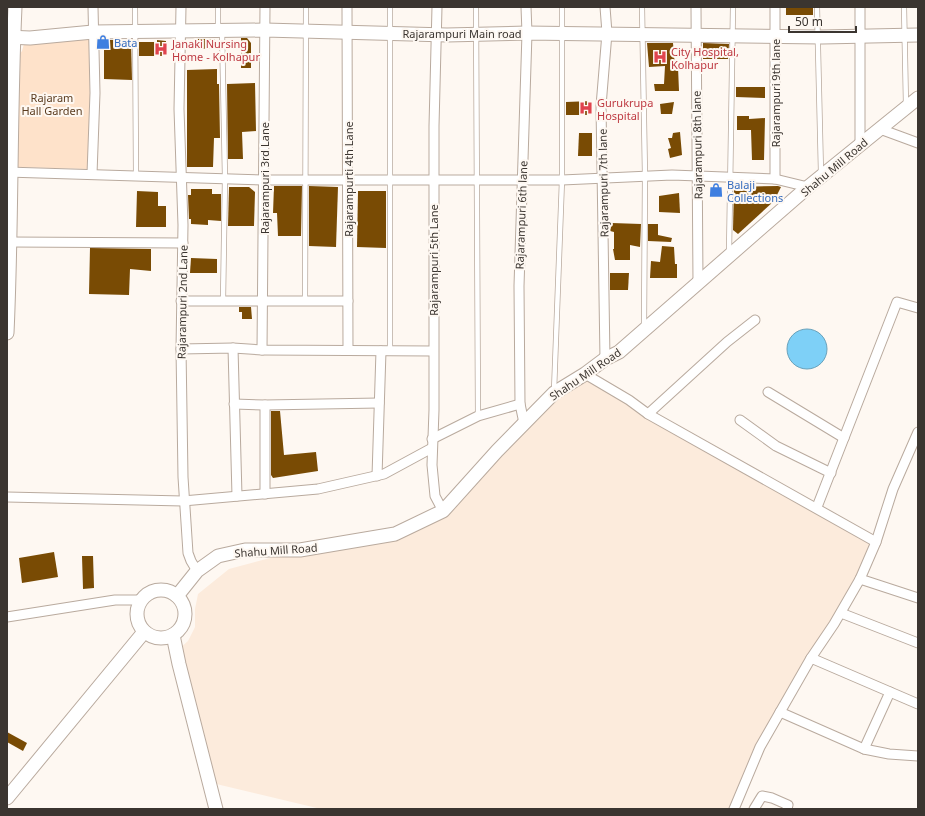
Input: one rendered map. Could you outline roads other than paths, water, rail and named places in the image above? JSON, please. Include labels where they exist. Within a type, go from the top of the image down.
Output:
[{"type":"main road","points":[[7,333],[10,242],[10,38],[15,7]]},
{"type":"main road","name":"Rajarampuri Main road","points":[[10,38],[30,38],[93,32],[265,30],[436,34],[607,33],[775,36],[918,35]]},
{"type":"main road","name":"Shahu Mill Road","points":[[177,596],[197,571],[218,556],[245,550],[300,550],[395,534],[443,511],[524,423],[554,393],[585,374],[605,359],[619,352],[808,187],[918,98]]},
{"type":"main road","points":[[152,591],[168,591],[177,596],[184,608],[185,616],[183,623],[173,635],[158,639],[144,632],[137,618],[137,609],[140,600],[152,591]]},
{"type":"main road","points":[[7,798],[144,632]]},
{"type":"main road","points":[[173,635],[216,809]]},
{"type":"street","points":[[92,174],[95,93],[93,7]]},
{"type":"street","points":[[180,31],[181,7]]},
{"type":"street","name":"Rajarampuri 3rd Lane","points":[[262,350],[264,180],[263,88],[266,7]]},
{"type":"street","name":"Rajarampurti 4th Lane","points":[[347,7],[348,350]]},
{"type":"street","name":"Rajarampuri 5th Lane","points":[[437,7],[432,465],[435,496],[443,511]]},
{"type":"street","name":"Rajarampuri 6th lane","points":[[524,423],[520,404],[519,286],[527,33],[526,7]]},
{"type":"street","name":"Rajarampuri 7th lane","points":[[605,7],[607,33],[601,106],[605,359]]},
{"type":"street","name":"Rajarampuri 8th lane","points":[[696,7],[698,282]]},
{"type":"street","name":"Rajarampuri 9th lane","points":[[775,7],[775,179]]},
{"type":"street","points":[[860,7],[860,144]]},
{"type":"street","name":"Rajarampuri 2nd Lane","points":[[180,31],[179,109],[183,243],[181,350],[184,501],[188,553],[190,561],[197,571]]},
{"type":"street","points":[[880,129],[918,143]]},
{"type":"street","points":[[10,172],[264,180],[562,180],[602,177],[697,176],[775,179],[808,187]]},
{"type":"street","points":[[10,242],[183,243]]},
{"type":"street","points":[[181,301],[348,301]]},
{"type":"street","points":[[817,508],[897,302],[918,308]]},
{"type":"street","points":[[648,414],[727,342],[755,320]]},
{"type":"street","points":[[181,350],[233,348],[262,350],[433,351]]},
{"type":"street","points":[[233,348],[237,496]]},
{"type":"street","points":[[377,476],[379,403],[385,351]]},
{"type":"street","points":[[585,374],[629,400],[648,414],[876,542]]},
{"type":"street","points":[[768,392],[844,438]]},
{"type":"street","points":[[234,404],[264,405],[379,403]]},
{"type":"street","points":[[432,438],[478,416],[520,404]]},
{"type":"street","points":[[264,405],[265,494]]},
{"type":"street","points":[[740,420],[776,446],[831,472]]},
{"type":"street","points":[[734,809],[760,747],[811,658],[841,613],[860,579],[876,542],[893,489],[918,432]]},
{"type":"street","points":[[7,497],[184,501],[318,489],[384,474],[432,448]]},
{"type":"street","points":[[860,579],[918,598]]},
{"type":"street","points":[[7,617],[115,600],[140,600]]},
{"type":"street","points":[[841,613],[918,643]]},
{"type":"street","points":[[811,658],[918,704]]},
{"type":"street","points":[[864,749],[890,692]]},
{"type":"street","points":[[780,712],[864,749],[889,754],[918,756]]},
{"type":"street","points":[[754,809],[762,796],[782,802],[788,805],[788,809]]},
{"type":"lane","points":[[135,7],[136,175]]},
{"type":"lane","points":[[218,7],[225,178],[223,300]]},
{"type":"lane","points":[[305,301],[306,7]]},
{"type":"lane","points":[[385,351],[390,180],[390,7]]},
{"type":"lane","points":[[476,7],[478,416]]},
{"type":"lane","points":[[554,393],[562,180],[562,7]]},
{"type":"lane","points":[[642,7],[641,34],[645,176],[644,329]]},
{"type":"lane","points":[[729,255],[729,177],[733,7]]},
{"type":"lane","points":[[817,7],[821,177]]},
{"type":"lane","points":[[904,7],[906,108]]},
{"type":"water","points":[[807,329],[815,331],[821,335],[825,341],[827,349],[825,357],[821,363],[815,367],[807,369],[799,367],[793,363],[789,357],[787,349],[789,341],[793,335],[799,331]]},
{"type":"place","name":"Bata","points":[[103,42]]},
{"type":"place","name":"Janaki Nursing Home - Kolhapur","points":[[161,49]]},
{"type":"place","name":"City Hospital, Kolhapur","points":[[660,57]]},
{"type":"place","name":"Gurukrupa Hospital","points":[[586,108]]},
{"type":"place","name":"Balaji Collections","points":[[716,190]]},
{"type":"park label","name":"Rajaram Hall Garden","points":[[52,103]]}]
